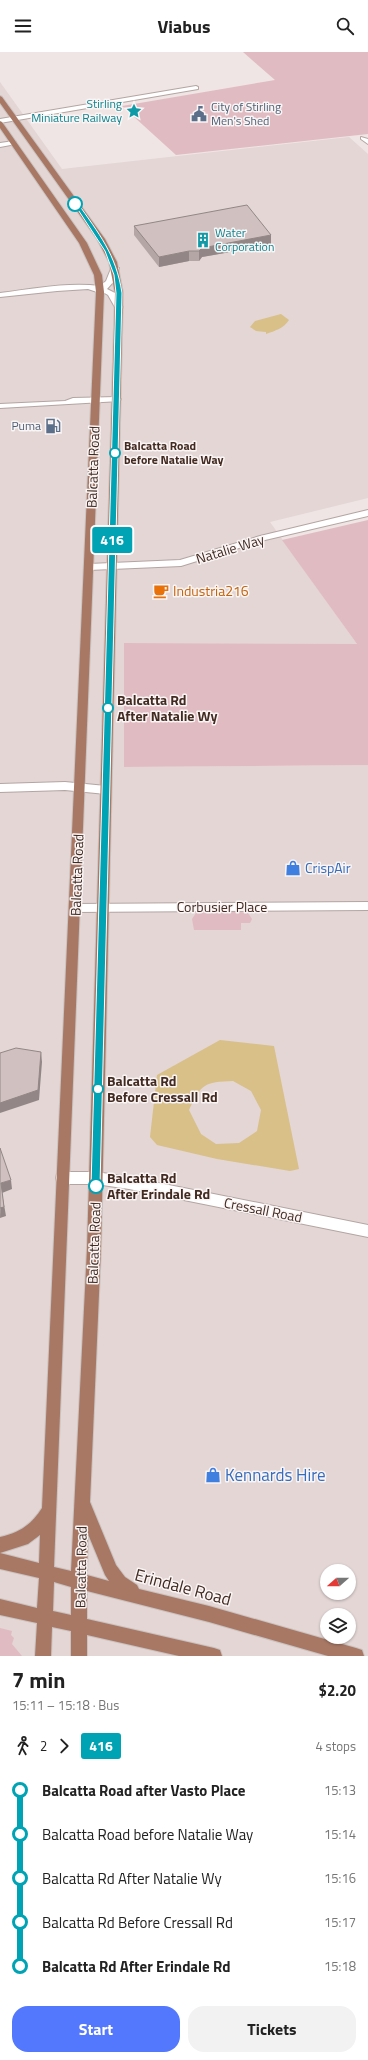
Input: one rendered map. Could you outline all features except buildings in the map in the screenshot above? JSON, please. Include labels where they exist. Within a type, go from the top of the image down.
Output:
[{"type":"main road","name":"Balcatta Road","points":[[0,98],[101,239],[115,268],[118,285],[117,403],[104,907],[96,1178],[83,1502],[79,1555],[79,1656]]},
{"type":"main road","name":"Balcatta Road","points":[[0,122],[84,243],[91,257],[100,301],[43,1656]]},
{"type":"main road","points":[[83,1502],[110,1570],[120,1582],[139,1595]]},
{"type":"main road","points":[[0,1545],[22,1539],[36,1530],[49,1511]]},
{"type":"main road","name":"Erindale Road","points":[[0,1561],[139,1595],[356,1656]]},
{"type":"main road","points":[[0,1607],[214,1656]]},
{"type":"street","points":[[0,122],[196,88]]},
{"type":"street","points":[[0,145],[14,143]]},
{"type":"street","points":[[0,294],[97,287],[111,282],[115,268]]},
{"type":"street","points":[[97,287],[96,295],[100,301]]},
{"type":"street","points":[[97,287],[114,296],[119,307]]},
{"type":"street","points":[[0,406],[66,403],[73,405],[117,403]]},
{"type":"street","name":"Natalie Way","points":[[112,563],[185,558],[241,538],[368,507]]},
{"type":"street","name":"Natalie Way","points":[[89,563],[181,563],[263,538],[368,514]]},
{"type":"street","points":[[0,788],[27,786],[80,787],[106,790]]},
{"type":"street","name":"Corbusier Place","points":[[75,908],[368,906]]},
{"type":"street","name":"Cressall Road","points":[[62,1178],[96,1178],[129,1183],[368,1231]]},
{"type":"shaded area","points":[[243,52],[368,52],[368,134],[176,155],[122,106],[275,80]]},
{"type":"shaded area","points":[[0,82],[62,169],[349,137],[368,154],[368,498],[270,522],[357,644],[125,643],[124,767],[368,765],[368,1656],[0,1656]]},
{"type":"shaded area","points":[[281,314],[289,320],[285,325],[276,330],[266,334],[266,332],[256,331],[250,327],[255,321]]},
{"type":"shaded area","points":[[368,520],[368,765],[124,767],[124,643],[357,644],[282,540]]},
{"type":"shaded area","points":[[231,911],[248,913],[252,919],[250,923],[241,923],[241,930],[194,930],[192,919],[196,913]]},
{"type":"shaded area","points":[[220,1040],[274,1046],[299,1169],[290,1171],[217,1159],[157,1145],[150,1137],[157,1075]],"holes":[[[233,1081],[251,1091],[261,1110],[257,1131],[239,1143],[216,1144],[201,1134],[189,1110],[197,1095],[205,1086],[216,1082]]]},
{"type":"shaded area","points":[[0,1628],[12,1631],[11,1635],[14,1638],[12,1644],[22,1656],[0,1656]]},
{"type":"bus line","name":"416","points":[[75,204],[108,251],[113,262],[119,293],[117,418],[111,572],[96,1186]]},
{"type":"place","name":"Stirling Miniature Railway","points":[[134,111]]},
{"type":"place","name":"City of Stirling Men's Shed","points":[[199,114]]},
{"type":"place","name":"Water Corporation","points":[[203,240]]},
{"type":"place","name":"Puma","points":[[53,426]]},
{"type":"place","name":"Balcatta Road before Natalie Way","points":[[115,453]]},
{"type":"place","name":"Industria216","points":[[161,591]]},
{"type":"place","name":"Balcatta Rd After Natalie Wy","points":[[108,708]]},
{"type":"place","name":"CrispAir","points":[[293,868]]},
{"type":"place","name":"Balcatta Rd Before Cressall Rd","points":[[98,1089]]},
{"type":"place","name":"Balcatta Rd After Erindale Rd","points":[[96,1186]]},
{"type":"place","name":"Kennards Hire","points":[[213,1475]]}]
